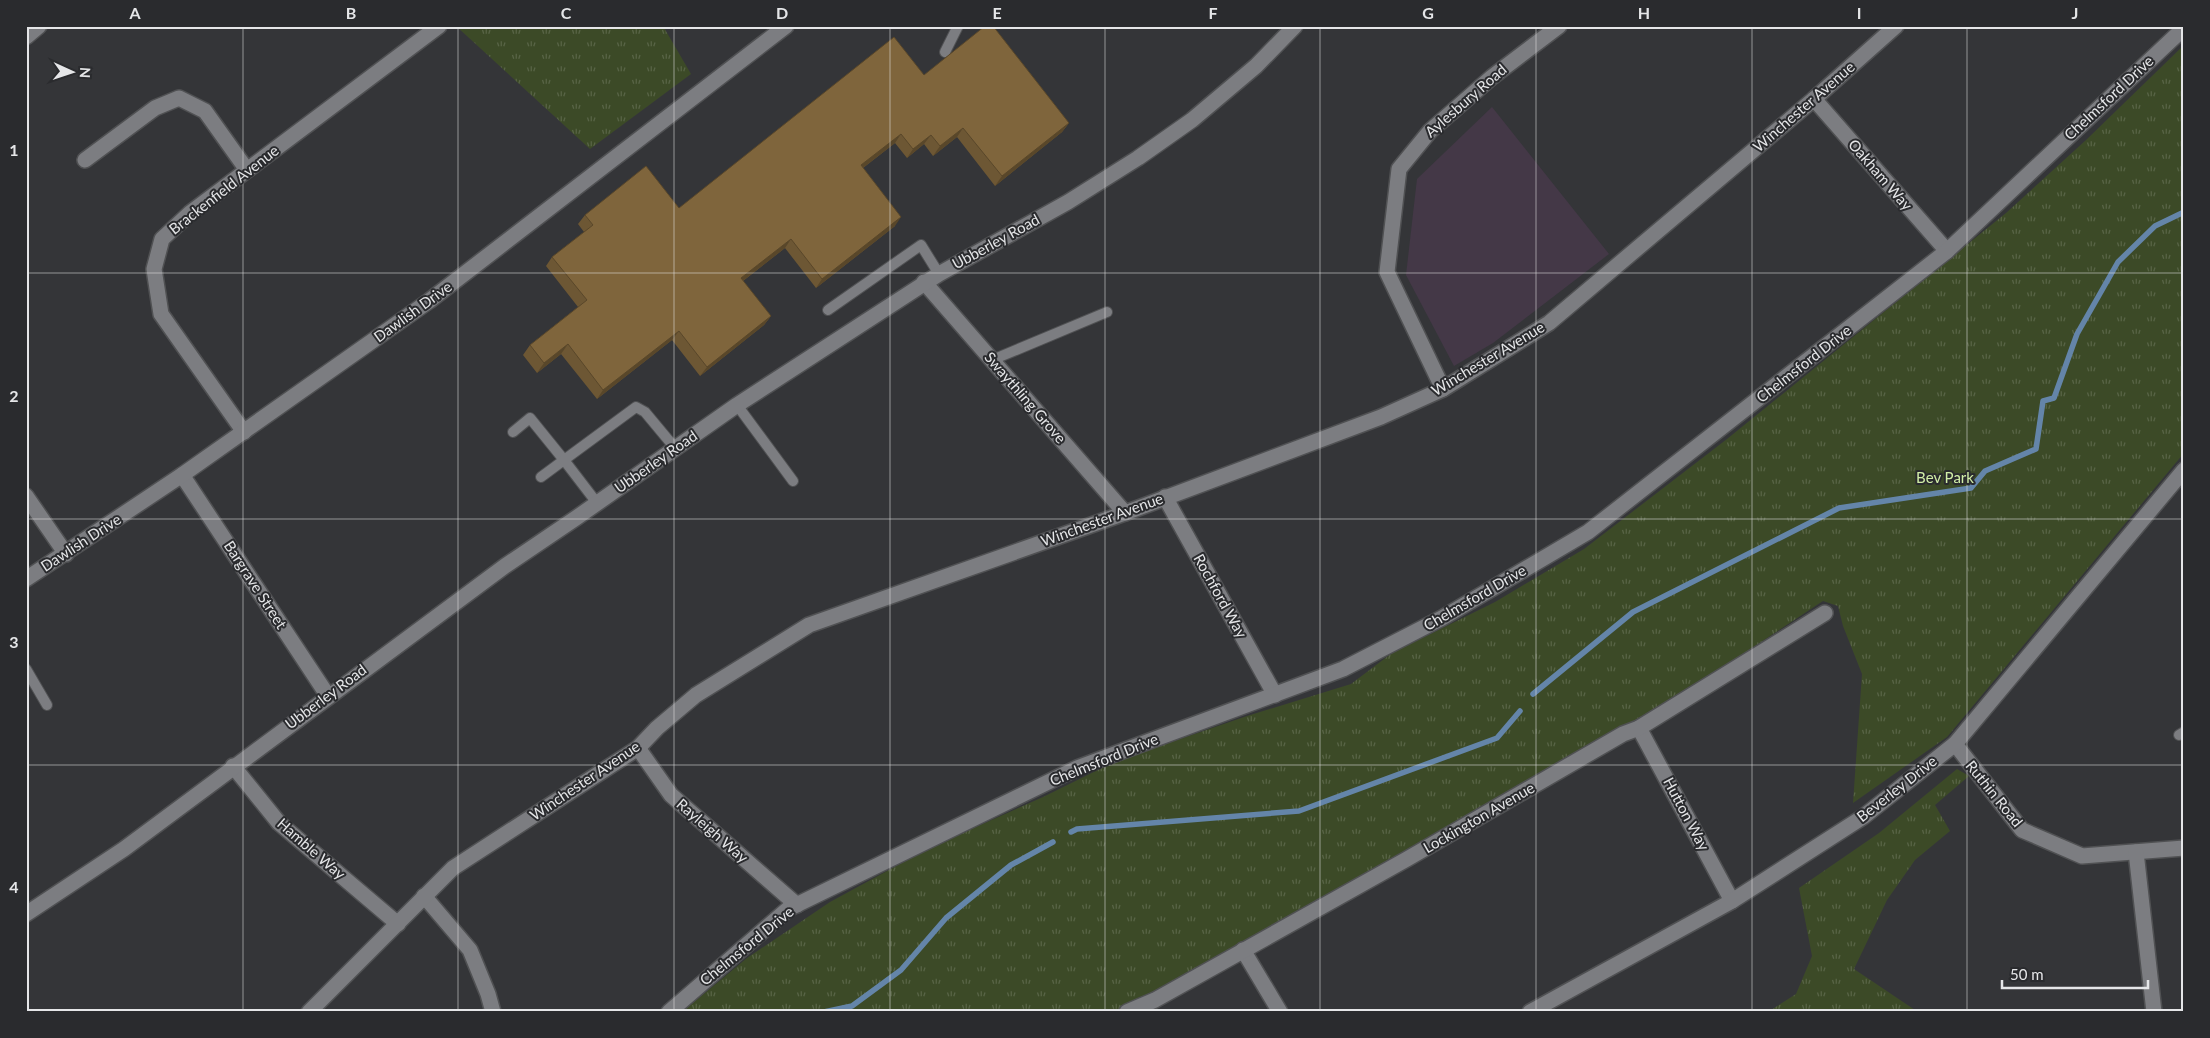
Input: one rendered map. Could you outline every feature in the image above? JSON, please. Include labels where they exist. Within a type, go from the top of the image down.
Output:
[{"type":"street","points":[[26,37],[40,26]]},
{"type":"street","name":"Brackenfield Avenue","points":[[244,432],[160,314],[154,269],[162,239],[190,213],[439,26]]},
{"type":"street","name":"Dawlish Drive","points":[[26,579],[182,475],[429,301],[786,26]]},
{"type":"street","name":"Ubberley Road","points":[[26,914],[124,849],[504,566],[737,405],[924,282],[1068,202],[1138,158],[1192,120],[1228,90],[1256,66],[1295,26]]},
{"type":"street","name":"Aylesbury Road","points":[[1443,389],[1387,272],[1400,169],[1430,131],[1492,77],[1559,26]]},
{"type":"street","name":"Winchester Avenue","points":[[309,1012],[453,868],[638,748],[657,728],[696,695],[809,625],[1125,513],[1381,417],[1443,389],[1549,323],[1814,100],[1896,26]]},
{"type":"street","name":"Chelmsford Drive","points":[[668,1012],[788,909],[1077,768],[1343,669],[1442,618],[1588,532],[1947,251],[2184,28]]},
{"type":"street","points":[[86,160],[155,108],[179,98],[205,111],[247,170]]},
{"type":"street","name":"Oakham Way","points":[[1814,100],[1947,251]]},
{"type":"street","name":"Swaythling Grove","points":[[924,282],[1125,513]]},
{"type":"street","name":"Beverley Drive","points":[[1538,1010],[1732,901],[1863,817],[1955,744],[2184,470]]},
{"type":"street","name":"Bargrave Street","points":[[182,475],[328,696]]},
{"type":"street","points":[[26,496],[66,554]]},
{"type":"street","name":"Rochford Way","points":[[1165,497],[1275,695]]},
{"type":"street","name":"Lockington Avenue","points":[[1127,1012],[1155,1000],[1623,734],[1639,728],[1825,613]]},
{"type":"street","name":"Hutton Way","points":[[1639,728],[1732,901]]},
{"type":"street","name":"Ruthin Road","points":[[1955,744],[2022,830],[2082,856],[2184,848]]},
{"type":"street","name":"Rayleigh Way","points":[[638,748],[671,795],[797,905]]},
{"type":"street","name":"Hamble Way","points":[[233,766],[279,823],[398,924]]},
{"type":"street","points":[[2136,852],[2154,1012]]},
{"type":"street","points":[[424,896],[470,950],[488,994],[493,1012]]},
{"type":"street","points":[[1243,950],[1280,1012]]},
{"type":"lane","points":[[945,52],[958,26]]},
{"type":"lane","points":[[828,310],[921,245],[939,274]]},
{"type":"lane","points":[[992,360],[1107,312]]},
{"type":"lane","points":[[737,405],[793,481]]},
{"type":"lane","points":[[542,477],[636,408],[644,412],[675,448]]},
{"type":"lane","points":[[513,432],[530,418],[597,503]]},
{"type":"lane","points":[[26,669],[47,705]]},
{"type":"shaded area","points":[[1492,107],[1609,254],[1493,343],[1454,366],[1406,275],[1417,179]]},
{"type":"green space","points":[[456,26],[663,26],[691,74],[590,149]]},
{"type":"green space","name":"Bev Park","points":[[2184,45],[2184,453],[1947,737],[1853,803],[1862,674],[1843,626],[1838,606],[1823,601],[1705,679],[1618,730],[1205,967],[1115,1012],[682,1012],[747,958],[830,902],[933,846],[1043,797],[1116,761],[1247,716],[1351,684],[1392,653],[1495,602],[1584,549],[1727,439],[2006,213],[2086,140]]},
{"type":"green space","points":[[1957,769],[1969,776],[1935,805],[1950,831],[1915,860],[1887,900],[1854,969],[1915,1010],[1913,1012],[1768,1012],[1796,994],[1812,956],[1799,888],[1879,833]]},
{"type":"building","points":[[985,26],[993,26],[1069,123],[1002,176],[963,128],[940,146],[931,135],[913,149],[901,134],[861,165],[901,217],[822,279],[791,239],[741,278],[771,316],[707,367],[679,331],[603,390],[568,344],[544,363],[530,345],[587,300],[552,257],[593,225],[585,215],[646,166],[679,208],[894,37],[924,75]]},
{"type":"waterway","points":[[1533,694],[1633,612],[1839,508],[1971,488],[1985,471],[2036,449],[2043,401],[2054,398],[2077,334],[2118,262],[2155,226],[2184,212]]},
{"type":"waterway","points":[[1071,832],[1077,829],[1299,811],[1497,738],[1520,711]]},
{"type":"waterway","points":[[824,1012],[852,1006],[901,970],[946,918],[1011,865],[1053,842]]}]
